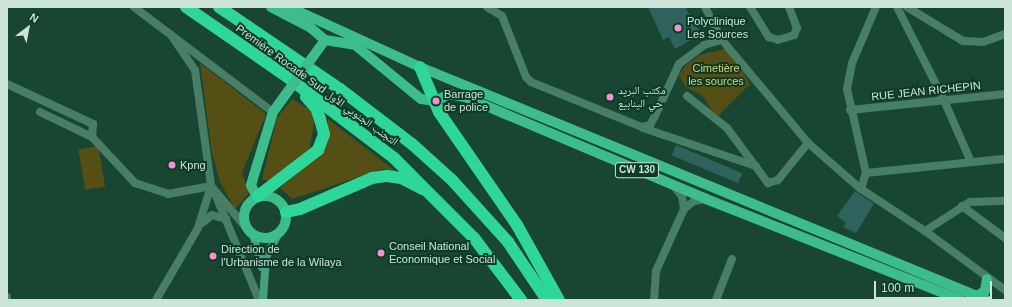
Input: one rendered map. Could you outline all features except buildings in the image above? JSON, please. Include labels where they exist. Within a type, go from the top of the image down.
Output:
[{"type":"highway","name":"Première Rocade Sud التجنب الجنوبي الأول","points":[[186,7],[286,76],[394,158],[436,196],[474,238],[521,300]]},
{"type":"highway","name":"Première Rocade Sud التجنب الجنوبي الأول","points":[[219,7],[340,89],[412,144],[452,180],[508,242],[547,300]]},
{"type":"highway","points":[[420,66],[453,135],[479,167],[517,225],[559,300]]},
{"type":"highway","points":[[257,196],[309,159],[318,150],[324,134],[316,108],[286,76]]},
{"type":"highway","points":[[286,212],[300,209],[372,178],[387,176],[401,178],[436,196]]},
{"type":"main road","points":[[271,7],[311,28],[325,40],[354,45],[421,99],[436,101]]},
{"type":"main road","name":"CW 130","points":[[293,8],[420,66],[987,300]]},
{"type":"main road","points":[[257,196],[251,185],[273,112],[325,40]]},
{"type":"main road","name":"CW 130","points":[[436,101],[449,94],[465,96],[706,199],[961,300]]},
{"type":"main road","points":[[257,196],[275,198],[286,212],[284,226],[266,256],[263,281],[263,300]]},
{"type":"main road","points":[[257,196],[244,211],[263,281]]},
{"type":"main road","points":[[250,232],[264,238],[279,233]]},
{"type":"main road","points":[[977,296],[985,291],[987,279]]},
{"type":"street","points":[[134,7],[273,112]]},
{"type":"street","points":[[487,7],[502,16],[526,77],[531,82],[642,127],[756,166]]},
{"type":"street","points":[[705,7],[722,40],[808,143],[861,189],[925,231],[987,279],[1005,290]]},
{"type":"street","points":[[750,7],[769,37],[778,40],[794,35],[797,28],[789,7]]},
{"type":"street","points":[[861,189],[866,173],[846,89],[852,63],[876,7]]},
{"type":"street","points":[[897,7],[943,98],[971,162]]},
{"type":"street","points":[[908,7],[963,41],[983,42],[1005,34]]},
{"type":"street","points":[[171,35],[195,70],[211,186],[254,285],[259,300]]},
{"type":"street","points":[[642,127],[650,125],[679,64],[704,46],[722,40]]},
{"type":"street","points":[[7,84],[93,124],[92,137]]},
{"type":"street","name":"RUE JEAN RICHEPIN","points":[[850,110],[943,98],[1005,94]]},
{"type":"street","points":[[687,96],[727,128],[756,166],[766,182],[774,183],[808,143]]},
{"type":"street","points":[[40,112],[92,137],[135,183],[168,194],[211,186]]},
{"type":"street","points":[[866,173],[1005,159]]},
{"type":"street","points":[[673,185],[682,196],[684,209]]},
{"type":"street","points":[[156,300],[198,228],[211,186]]},
{"type":"street","points":[[211,186],[250,232]]},
{"type":"street","points":[[654,300],[656,271],[684,209],[694,201],[706,199]]},
{"type":"street","points":[[925,231],[970,202],[1005,201]]},
{"type":"street","points":[[962,206],[1005,238]]},
{"type":"street","points":[[198,228],[212,215],[226,219]]},
{"type":"street","points":[[716,300],[732,259]]},
{"type":"street","points":[[254,285],[260,286],[263,281]]},
{"type":"green space","name":"Cimetière les sources","points":[[729,48],[750,84],[716,118],[703,96],[686,87],[679,75],[686,65],[700,55]]},
{"type":"green space","points":[[200,63],[266,114],[242,173],[249,193],[235,209],[220,182],[212,153]]},
{"type":"green space","points":[[292,99],[312,111],[315,120],[309,149],[269,181],[262,179],[277,118]]},
{"type":"green space","points":[[328,119],[395,171],[382,169],[292,199],[280,188],[322,153],[328,138]]},
{"type":"green space","points":[[98,146],[105,186],[85,190],[78,149]]},
{"type":"place","name":"Polyclinique Les Sources","points":[[678,28]]},
{"type":"place","name":"مكتب البريد حي الينابيع","points":[[610,97]]},
{"type":"place","name":"Barrage de police","points":[[436,101]]},
{"type":"place","name":"Kpng","points":[[172,165]]},
{"type":"place","name":"Conseil National Economique et Social","points":[[381,253]]},
{"type":"place","name":"Direction de l'Urbanisme de la Wilaya","points":[[213,256]]}]
